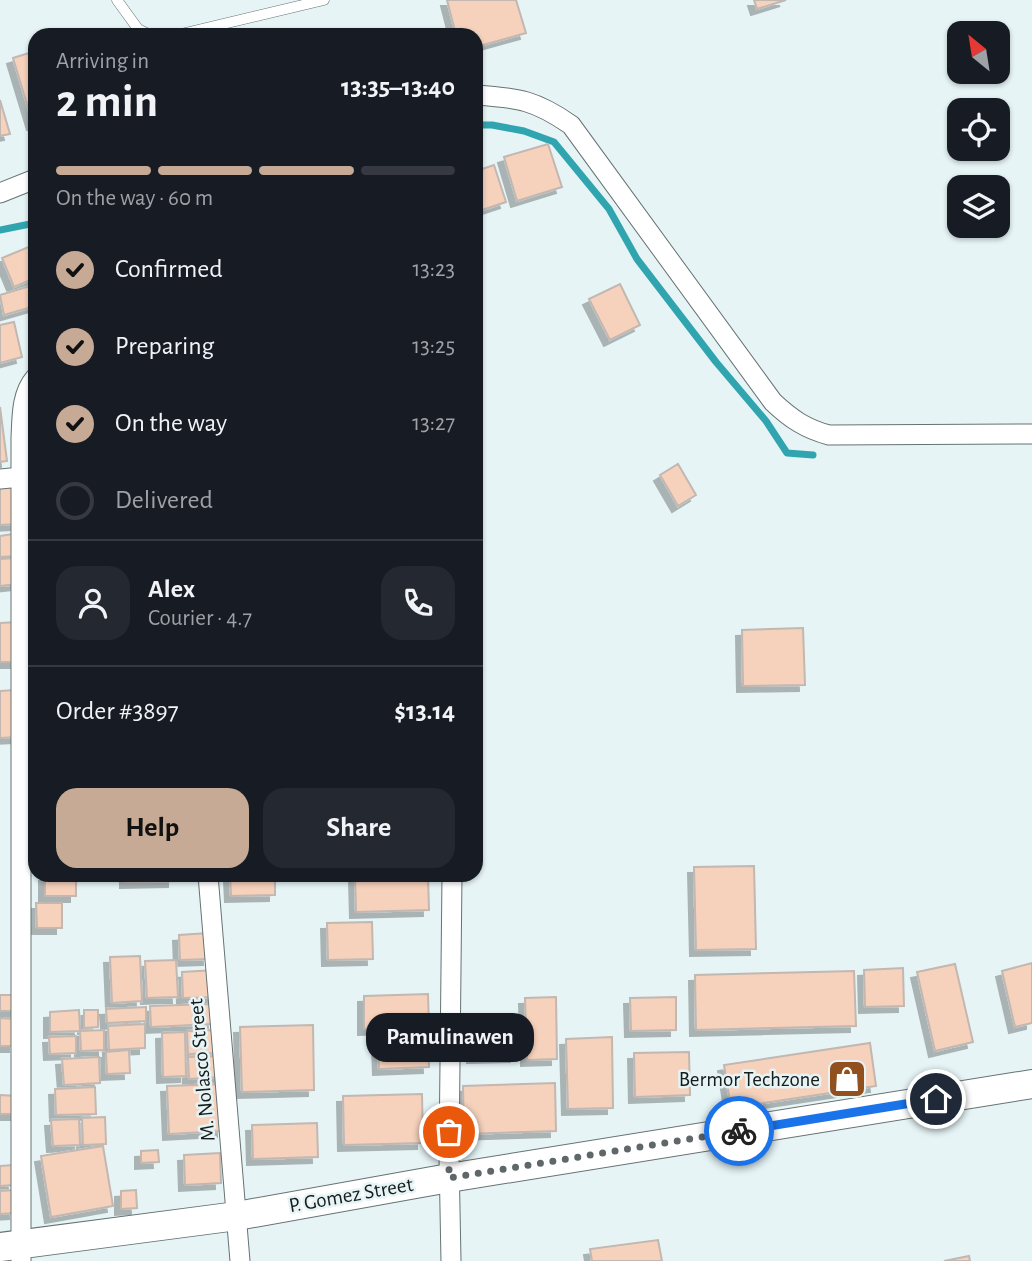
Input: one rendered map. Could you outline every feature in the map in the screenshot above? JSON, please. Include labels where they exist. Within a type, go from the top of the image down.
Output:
[{"type":"main road","name":"P. Gomez Street","points":[[14,1251],[1032,1084]]},
{"type":"street","points":[[483,96],[517,98],[546,108],[571,125],[773,402],[790,418],[808,429],[829,435],[1032,434]]},
{"type":"street","points":[[0,193],[28,182]]},
{"type":"street","points":[[14,1251],[20,438],[24,400],[28,389]]},
{"type":"street","points":[[0,480],[21,477]]},
{"type":"street","name":"M. Nolasco Street","points":[[209,882],[240,1261]]},
{"type":"street","points":[[451,1261],[449,1178],[452,882]]},
{"type":"lane","points":[[117,0],[137,28]]},
{"type":"lane","points":[[206,28],[324,0]]},
{"type":"building","points":[[447,0],[516,0],[526,33],[483,45],[483,28],[454,28]]},
{"type":"building","points":[[754,0],[786,0],[757,9]]},
{"type":"building","points":[[28,53],[28,108],[13,58]]},
{"type":"building","points":[[0,100],[10,134],[0,136]]},
{"type":"building","points":[[548,144],[562,187],[517,201],[504,157]]},
{"type":"building","points":[[494,165],[506,202],[483,210],[483,169]]},
{"type":"building","points":[[28,247],[28,281],[14,287],[2,258]]},
{"type":"building","points":[[620,284],[640,325],[610,340],[589,299]]},
{"type":"building","points":[[28,287],[28,308],[4,315],[0,295]]},
{"type":"building","points":[[14,322],[22,357],[0,363],[0,325]]},
{"type":"building","points":[[0,407],[7,461],[0,462]]},
{"type":"building","points":[[678,464],[696,495],[678,506],[660,475]]},
{"type":"building","points":[[14,484],[17,524],[0,525],[0,485]]},
{"type":"building","points":[[13,534],[15,556],[0,557],[0,536]]},
{"type":"building","points":[[15,558],[18,584],[0,586],[0,559]]},
{"type":"building","points":[[17,622],[18,662],[0,662],[0,623]]},
{"type":"building","points":[[803,628],[805,685],[743,686],[742,630]]},
{"type":"building","points":[[15,690],[19,737],[0,738],[0,691]]},
{"type":"building","points":[[754,866],[756,949],[696,950],[694,867]]},
{"type":"building","points":[[45,882],[76,882],[76,896],[45,896]]},
{"type":"building","points":[[230,882],[275,882],[275,895],[231,896]]},
{"type":"building","points":[[355,882],[428,882],[429,910],[356,912]]},
{"type":"building","points":[[36,903],[62,903],[62,928],[37,928]]},
{"type":"building","points":[[372,922],[373,959],[328,960],[327,923]]},
{"type":"building","points":[[208,933],[209,959],[180,960],[179,935]]},
{"type":"building","points":[[140,956],[142,1001],[112,1003],[110,957]]},
{"type":"building","points":[[176,960],[178,997],[147,998],[145,961]]},
{"type":"building","points":[[1032,963],[1032,1023],[1015,1027],[1002,971]]},
{"type":"building","points":[[955,964],[973,1042],[935,1051],[917,972]]},
{"type":"building","points":[[903,968],[904,1006],[865,1007],[864,970]]},
{"type":"building","points":[[215,970],[216,997],[183,998],[182,972]]},
{"type":"building","points":[[854,971],[856,1026],[696,1030],[695,975]]},
{"type":"building","points":[[428,994],[429,1027],[364,1029],[364,996]]},
{"type":"building","points":[[0,995],[17,995],[16,1011],[0,1011]]},
{"type":"building","points":[[556,997],[557,1059],[527,1060],[525,998]]},
{"type":"building","points":[[676,997],[676,1030],[631,1031],[630,998]]},
{"type":"building","points":[[213,1004],[214,1024],[151,1027],[150,1006]]},
{"type":"building","points":[[146,1007],[146,1021],[107,1023],[106,1009]]},
{"type":"building","points":[[79,1010],[80,1031],[50,1032],[50,1012]]},
{"type":"building","points":[[84,1010],[98,1010],[98,1027],[84,1028]]},
{"type":"building","points":[[515,1017],[516,1056],[473,1057],[472,1018]]},
{"type":"building","points":[[0,1018],[16,1019],[15,1046],[0,1046]]},
{"type":"building","points":[[145,1024],[145,1048],[109,1050],[108,1026]]},
{"type":"building","points":[[313,1025],[314,1090],[242,1092],[240,1027]]},
{"type":"building","points":[[104,1030],[104,1050],[81,1051],[80,1031]]},
{"type":"building","points":[[220,1030],[221,1053],[188,1054],[187,1031]]},
{"type":"building","points":[[185,1032],[186,1076],[163,1077],[162,1033]]},
{"type":"building","points":[[76,1036],[76,1053],[50,1054],[49,1037]]},
{"type":"building","points":[[612,1037],[613,1108],[568,1109],[566,1039]]},
{"type":"building","points":[[428,1041],[429,1067],[379,1069],[378,1042]]},
{"type":"building","points":[[870,1043],[876,1086],[731,1108],[724,1065]]},
{"type":"building","points":[[129,1050],[130,1073],[107,1074],[106,1052]]},
{"type":"building","points":[[689,1052],[690,1095],[635,1097],[634,1053]]},
{"type":"building","points":[[220,1056],[221,1077],[189,1079],[188,1057]]},
{"type":"building","points":[[99,1057],[100,1083],[64,1085],[62,1059]]},
{"type":"building","points":[[555,1083],[556,1131],[464,1134],[463,1086]]},
{"type":"building","points":[[222,1084],[223,1131],[169,1134],[167,1086]]},
{"type":"building","points":[[95,1087],[96,1114],[56,1115],[55,1089]]},
{"type":"building","points":[[422,1094],[423,1143],[344,1145],[343,1096]]},
{"type":"building","points":[[0,1095],[17,1096],[16,1114],[0,1114]]},
{"type":"building","points":[[105,1117],[106,1144],[83,1145],[82,1118]]},
{"type":"building","points":[[79,1119],[80,1145],[53,1146],[51,1120]]},
{"type":"building","points":[[317,1123],[318,1157],[253,1159],[252,1125]]},
{"type":"building","points":[[103,1146],[113,1206],[51,1217],[41,1156]]},
{"type":"building","points":[[158,1150],[159,1162],[141,1163],[141,1151]]},
{"type":"building","points":[[220,1153],[221,1183],[185,1185],[184,1155]]},
{"type":"building","points":[[13,1165],[14,1185],[0,1186],[0,1166]]},
{"type":"building","points":[[14,1190],[15,1213],[0,1214],[0,1191]]},
{"type":"building","points":[[136,1190],[137,1208],[121,1209],[121,1191]]},
{"type":"building","points":[[658,1240],[662,1261],[592,1261],[590,1249]]},
{"type":"building","points":[[969,1256],[970,1261],[944,1261]]},
{"type":"waterway","points":[[483,125],[524,131],[554,142],[609,209],[637,259],[716,362],[766,421],[787,453],[813,455]]},
{"type":"waterway","points":[[0,230],[28,224]]},
{"type":"way so far","points":[[449,1132],[449,1178],[739,1131]]},
{"type":"place","name":"Bermor Techzone","points":[[847,1079]]},
{"type":"place","name":"Pamulinawen","points":[[449,1132]]},
{"type":"route","points":[[739,1131],[936,1099]]}]
